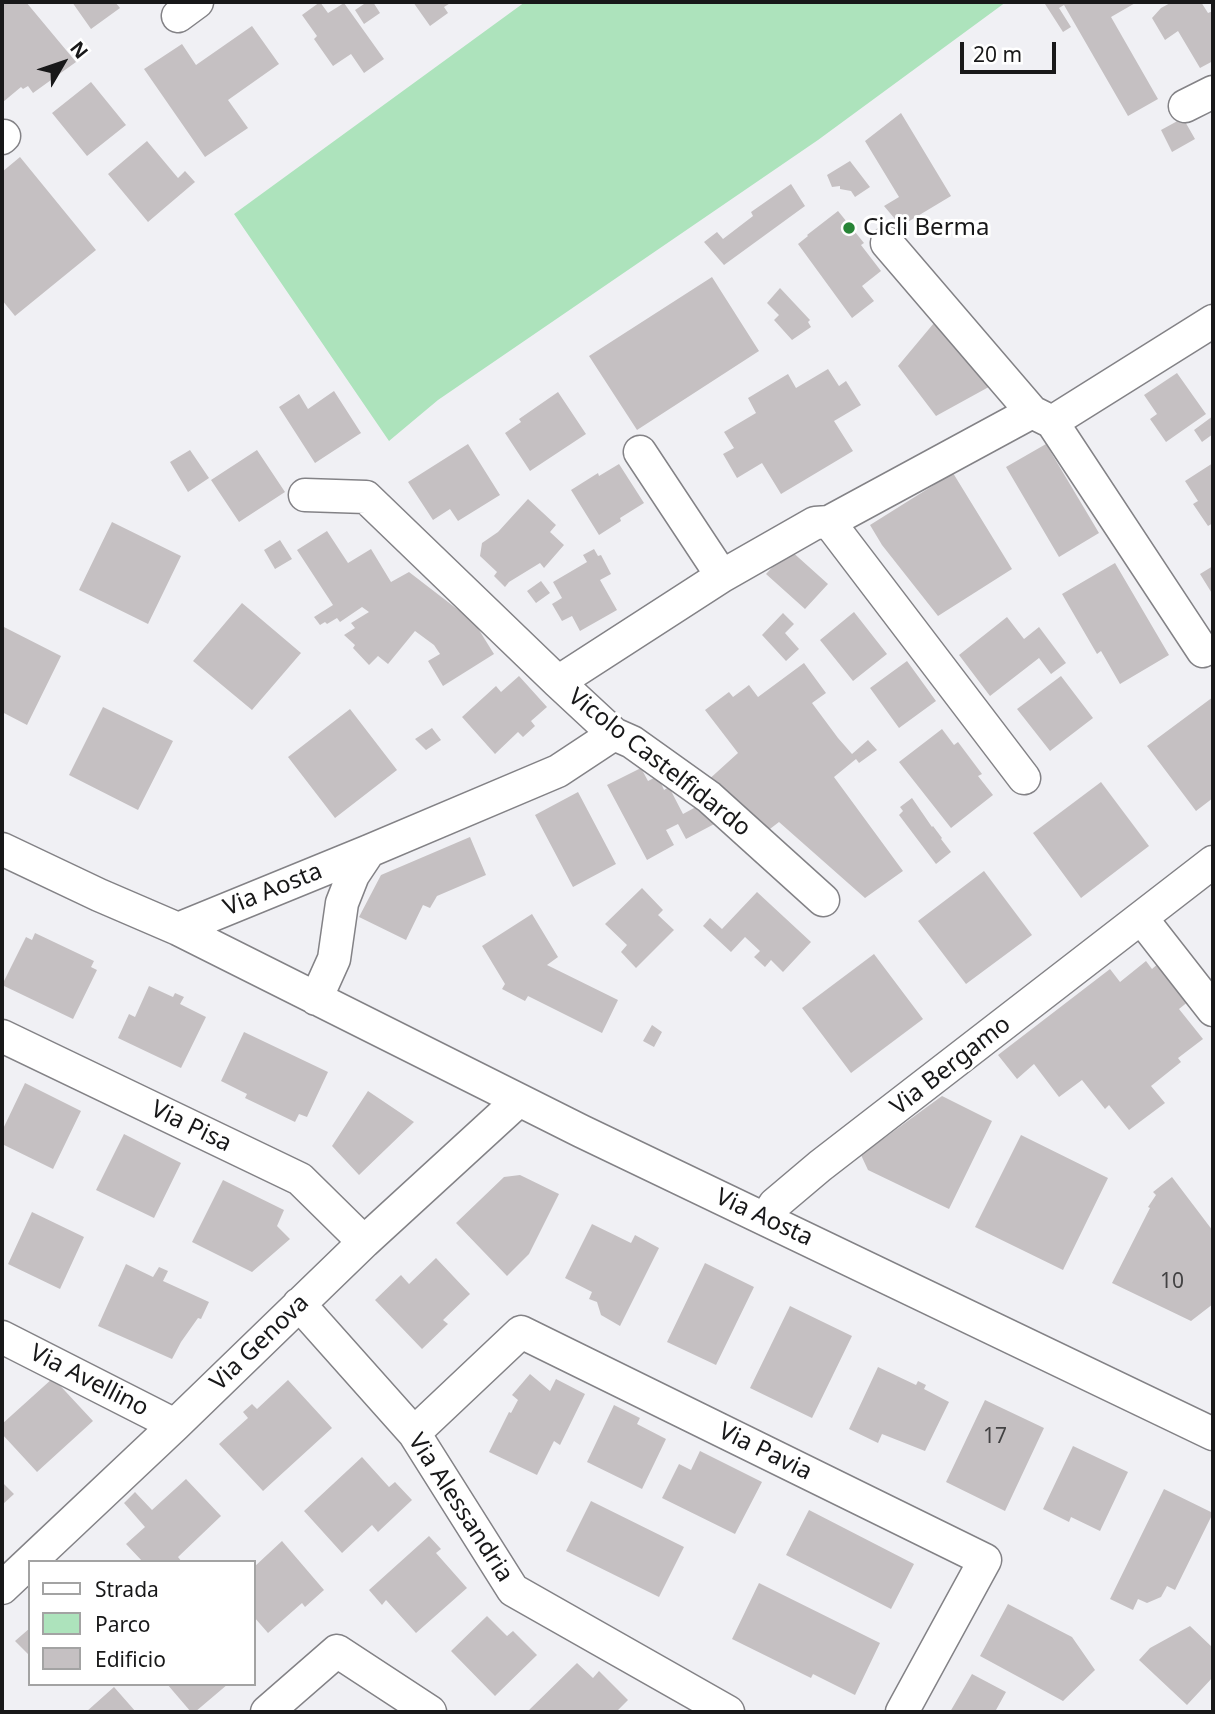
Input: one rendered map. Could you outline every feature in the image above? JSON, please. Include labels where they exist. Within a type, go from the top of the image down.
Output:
[{"type":"street","points":[[1185,106],[1213,92]]},
{"type":"street","points":[[887,243],[1042,417],[1203,651]]},
{"type":"street","name":"Vicolo Castelfidardo","points":[[558,682],[722,576],[815,523],[829,522],[1042,417],[1213,321]]},
{"type":"street","points":[[640,452],[722,576]]},
{"type":"street","name":"Vicolo Castelfidardo","points":[[305,495],[366,497],[614,734],[632,742],[709,797],[823,900]]},
{"type":"street","points":[[829,522],[1024,778]]},
{"type":"street","name":"Via Aosta","points":[[178,929],[558,771],[614,734]]},
{"type":"street","name":"Via Aosta","points":[[2,849],[178,929],[519,1100],[1213,1434]]},
{"type":"street","name":"Via Aosta","points":[[316,999],[334,960],[342,903],[353,875],[369,851]]},
{"type":"street","name":"Via Bergamo","points":[[765,1219],[775,1205],[820,1166],[1213,862]]},
{"type":"street","points":[[1142,919],[1213,1010]]},
{"type":"street","name":"Via Pisa","points":[[2,1036],[300,1179],[364,1242]]},
{"type":"street","name":"Via Genova","points":[[32,1560],[364,1242],[519,1100]]},
{"type":"street","name":"Via Alessandria","points":[[299,1304],[414,1433],[513,1590],[718,1710]]},
{"type":"street","name":"Via Pavia","points":[[414,1433],[521,1332],[985,1560],[902,1712]]},
{"type":"street","name":"Via Avellino","points":[[2,1337],[175,1425]]},
{"type":"street","name":"Via Genova","points":[[2,1588],[28,1564]]},
{"type":"street","points":[[267,1712],[337,1651],[430,1712]]},
{"type":"green space","points":[[525,2],[1006,2],[818,140],[438,400],[389,441],[234,214]]},
{"type":"building","points":[[2,2],[26,2],[76,62],[33,93],[28,86],[23,89],[21,87],[3,102],[2,100]]},
{"type":"building","points":[[72,2],[115,2],[120,8],[91,29]]},
{"type":"building","points":[[320,2],[328,13],[344,3],[384,59],[364,73],[351,54],[333,66],[314,39],[317,36],[302,15]]},
{"type":"building","points":[[367,2],[373,2],[380,13],[364,24],[355,10]]},
{"type":"building","points":[[413,2],[452,2],[444,7],[448,13],[430,26]]},
{"type":"building","points":[[1137,2],[1111,17],[1158,99],[1128,116],[1064,5],[1059,8],[1071,27],[1063,32],[1045,4]]},
{"type":"building","points":[[1172,2],[1201,2],[1208,13],[1213,11],[1213,61],[1200,68],[1178,31],[1165,40],[1152,18],[1161,8]]},
{"type":"building","points":[[252,26],[279,64],[228,100],[248,128],[205,157],[144,69],[182,44],[196,65]]},
{"type":"building","points":[[91,82],[126,125],[87,156],[52,113]]},
{"type":"building","points":[[901,113],[951,196],[901,226],[884,206],[899,197],[865,141]]},
{"type":"building","points":[[1183,118],[1195,139],[1172,152],[1161,130]]},
{"type":"building","points":[[147,141],[178,178],[185,171],[195,182],[148,222],[108,174]]},
{"type":"building","points":[[20,157],[96,250],[15,316],[2,300],[2,172]]},
{"type":"building","points":[[850,161],[870,187],[855,197],[851,191],[840,189],[840,186],[832,187],[827,175]]},
{"type":"building","points":[[791,184],[805,206],[724,265],[704,242],[717,232],[723,239],[753,216],[751,212]]},
{"type":"building","points":[[838,211],[864,243],[861,245],[881,271],[862,286],[874,301],[852,318],[798,244]]},
{"type":"building","points":[[712,277],[759,351],[637,430],[589,356]]},
{"type":"building","points":[[780,288],[810,320],[808,322],[811,327],[792,340],[774,320],[779,315],[767,303]]},
{"type":"building","points":[[939,317],[996,383],[936,416],[898,366]]},
{"type":"building","points":[[828,369],[839,386],[846,381],[861,405],[834,421],[853,451],[781,494],[762,463],[737,478],[723,454],[734,448],[724,432],[756,413],[748,398],[788,374],[796,388]]},
{"type":"building","points":[[1177,373],[1206,414],[1166,442],[1150,419],[1157,414],[1144,395]]},
{"type":"building","points":[[334,391],[361,433],[315,463],[279,407],[299,394],[308,409]]},
{"type":"building","points":[[558,392],[586,434],[530,471],[505,433],[521,422],[519,419]]},
{"type":"building","points":[[1213,416],[1213,434],[1202,442],[1194,430]]},
{"type":"building","points":[[468,444],[500,495],[458,521],[450,509],[433,520],[408,482]]},
{"type":"building","points":[[1046,444],[1099,533],[1059,557],[1006,467]]},
{"type":"building","points":[[190,450],[209,478],[188,492],[170,462]]},
{"type":"building","points":[[257,450],[285,492],[239,522],[211,480]]},
{"type":"building","points":[[1213,463],[1213,523],[1208,526],[1193,504],[1198,501],[1185,481]]},
{"type":"building","points":[[619,464],[644,503],[599,535],[571,490]]},
{"type":"building","points":[[953,473],[1012,569],[938,616],[882,545],[870,525]]},
{"type":"building","points":[[528,499],[556,525],[550,532],[564,545],[544,568],[540,563],[505,587],[494,576],[497,572],[480,556],[482,543],[498,532]]},
{"type":"building","points":[[112,522],[181,556],[148,624],[79,590]]},
{"type":"building","points":[[327,531],[348,563],[371,549],[391,582],[409,572],[474,622],[494,654],[443,686],[428,661],[440,654],[434,645],[415,631],[388,664],[378,656],[369,665],[344,635],[355,628],[351,623],[369,612],[362,607],[340,622],[337,618],[320,625],[314,617],[333,605],[297,550]]},
{"type":"building","points":[[280,540],[292,559],[275,569],[264,550]]},
{"type":"building","points":[[594,549],[598,556],[601,555],[611,574],[600,580],[617,610],[580,631],[572,616],[562,621],[552,604],[562,598],[553,582],[587,562],[583,555]]},
{"type":"building","points":[[789,549],[828,584],[805,609],[766,574]]},
{"type":"building","points":[[1115,563],[1169,655],[1120,684],[1101,651],[1097,654],[1062,594]]},
{"type":"building","points":[[1213,566],[1213,595],[1200,574]]},
{"type":"building","points":[[541,581],[550,593],[536,603],[527,591]]},
{"type":"building","points":[[242,603],[301,653],[252,710],[193,661]]},
{"type":"building","points":[[854,612],[887,654],[853,681],[820,640]]},
{"type":"building","points":[[783,613],[794,624],[785,633],[799,649],[786,661],[762,635]]},
{"type":"building","points":[[1007,617],[1024,639],[1039,627],[1066,663],[1051,674],[1039,658],[990,696],[959,655]]},
{"type":"building","points":[[2,626],[61,656],[27,725],[2,712]]},
{"type":"building","points":[[907,661],[936,701],[899,728],[870,688]]},
{"type":"building","points":[[804,663],[826,693],[812,703],[838,738],[852,754],[868,740],[877,750],[859,763],[856,759],[834,777],[903,871],[865,898],[779,822],[766,832],[706,782],[738,753],[705,710],[729,692],[733,697],[749,685],[758,697]]},
{"type":"building","points":[[519,676],[547,707],[531,721],[535,726],[523,737],[518,732],[495,754],[462,717],[496,686],[501,692]]},
{"type":"building","points":[[1061,676],[1093,718],[1050,751],[1017,709]]},
{"type":"building","points":[[1213,697],[1213,798],[1196,811],[1147,746]]},
{"type":"building","points":[[103,707],[173,741],[138,810],[69,775]]},
{"type":"building","points":[[350,709],[397,770],[335,818],[288,757]]},
{"type":"building","points":[[432,728],[441,740],[426,750],[415,739]]},
{"type":"building","points":[[942,729],[954,745],[958,742],[982,774],[978,776],[993,795],[951,828],[899,762]]},
{"type":"building","points":[[641,768],[648,781],[658,776],[664,790],[669,787],[683,814],[707,801],[718,822],[686,839],[678,824],[666,830],[674,845],[647,860],[607,785]]},
{"type":"building","points":[[1101,782],[1149,846],[1081,898],[1033,833]]},
{"type":"building","points":[[578,792],[616,864],[573,887],[535,815]]},
{"type":"building","points":[[912,798],[951,852],[936,864],[899,815],[903,811],[900,807]]},
{"type":"building","points":[[470,837],[486,875],[437,896],[430,908],[423,905],[406,940],[359,917],[381,875]]},
{"type":"building","points":[[984,871],[1032,935],[966,984],[918,921]]},
{"type":"building","points":[[642,888],[663,910],[658,915],[674,930],[636,968],[621,952],[627,945],[605,924]]},
{"type":"building","points":[[757,892],[811,942],[783,972],[771,960],[765,967],[754,957],[760,951],[745,937],[731,952],[703,926],[710,918],[722,929]]},
{"type":"building","points":[[532,914],[558,957],[547,965],[618,1000],[602,1033],[528,996],[525,1001],[502,989],[505,984],[482,946]]},
{"type":"building","points":[[35,933],[94,961],[91,967],[97,970],[73,1019],[2,985],[26,937],[32,940]]},
{"type":"building","points":[[874,954],[923,1019],[851,1073],[802,1008]]},
{"type":"building","points":[[1146,961],[1152,969],[1160,962],[1189,1001],[1179,1009],[1203,1039],[1178,1058],[1181,1062],[1151,1086],[1165,1103],[1129,1130],[1109,1105],[1105,1109],[1082,1080],[1059,1097],[1034,1064],[1017,1079],[998,1055],[1110,969],[1120,982]]},
{"type":"building","points":[[149,986],[173,997],[175,993],[184,997],[180,1004],[206,1017],[181,1068],[118,1038],[129,1014],[135,1017]]},
{"type":"building","points":[[652,1025],[662,1032],[654,1047],[643,1041]]},
{"type":"building","points":[[244,1032],[328,1072],[307,1117],[299,1114],[295,1122],[245,1098],[247,1094],[221,1081]]},
{"type":"building","points":[[25,1083],[81,1111],[53,1169],[2,1144],[2,1131]]},
{"type":"building","points":[[368,1091],[414,1122],[359,1175],[332,1146]]},
{"type":"building","points":[[942,1096],[992,1121],[949,1209],[868,1170],[861,1155]]},
{"type":"building","points":[[124,1134],[181,1163],[154,1218],[96,1190]]},
{"type":"building","points":[[1021,1135],[1108,1178],[1063,1270],[975,1227]]},
{"type":"building","points":[[520,1175],[559,1194],[529,1254],[507,1276],[456,1223],[504,1177]]},
{"type":"building","points":[[1172,1177],[1213,1231],[1213,1304],[1191,1321],[1112,1283],[1156,1195],[1153,1192]]},
{"type":"building","points":[[223,1180],[284,1210],[277,1226],[290,1239],[252,1272],[192,1242]]},
{"type":"building","points":[[32,1212],[84,1237],[60,1289],[8,1264]]},
{"type":"building","points":[[592,1224],[631,1243],[635,1235],[659,1248],[620,1326],[601,1315],[597,1302],[589,1299],[592,1292],[565,1278]]},
{"type":"building","points":[[436,1258],[470,1294],[443,1320],[448,1324],[422,1349],[375,1300],[401,1275],[409,1284]]},
{"type":"building","points":[[705,1263],[754,1287],[716,1365],[667,1342]]},
{"type":"building","points":[[126,1264],[153,1277],[159,1267],[168,1271],[163,1281],[209,1302],[201,1319],[198,1318],[172,1359],[98,1326]]},
{"type":"building","points":[[790,1306],[852,1336],[812,1418],[750,1388]]},
{"type":"building","points":[[878,1367],[916,1385],[918,1381],[926,1385],[924,1389],[949,1402],[925,1451],[882,1434],[878,1443],[849,1429]]},
{"type":"building","points":[[530,1374],[550,1391],[556,1379],[585,1394],[560,1445],[554,1441],[537,1475],[489,1452],[518,1400],[512,1395]]},
{"type":"building","points":[[53,1378],[93,1421],[37,1472],[2,1434],[2,1424]]},
{"type":"building","points":[[288,1380],[332,1428],[263,1491],[219,1444],[248,1418],[243,1412],[252,1404],[257,1409]]},
{"type":"building","points":[[985,1400],[1044,1428],[1005,1511],[946,1482]]},
{"type":"building","points":[[614,1405],[640,1418],[637,1424],[666,1439],[642,1489],[587,1462]]},
{"type":"building","points":[[1073,1446],[1128,1472],[1100,1531],[1071,1517],[1069,1522],[1043,1509]]},
{"type":"building","points":[[700,1451],[762,1482],[735,1534],[662,1498],[679,1464],[691,1470]]},
{"type":"building","points":[[362,1457],[389,1487],[395,1482],[412,1500],[378,1532],[372,1525],[342,1553],[304,1511]]},
{"type":"building","points":[[186,1479],[221,1516],[178,1557],[180,1560],[141,1560],[126,1544],[145,1527],[124,1503],[135,1492],[152,1510]]},
{"type":"building","points":[[2,1482],[14,1494],[2,1505]]},
{"type":"building","points":[[1164,1489],[1213,1513],[1175,1590],[1167,1586],[1161,1597],[1147,1603],[1138,1599],[1133,1610],[1110,1599]]},
{"type":"building","points":[[591,1501],[684,1547],[659,1597],[566,1551]]},
{"type":"building","points":[[809,1510],[914,1564],[891,1609],[786,1555]]},
{"type":"building","points":[[429,1536],[441,1549],[436,1553],[467,1588],[416,1633],[386,1600],[382,1605],[369,1590]]},
{"type":"building","points":[[282,1541],[324,1590],[305,1607],[302,1603],[268,1633],[256,1619],[256,1565]]},
{"type":"building","points":[[759,1583],[880,1643],[855,1695],[813,1674],[811,1678],[732,1639]]},
{"type":"building","points":[[1008,1604],[1072,1637],[1095,1670],[1063,1701],[980,1656]]},
{"type":"building","points":[[487,1616],[507,1636],[513,1631],[537,1655],[495,1696],[451,1651]]},
{"type":"building","points":[[1190,1626],[1213,1648],[1213,1677],[1187,1705],[1139,1660],[1150,1648]]},
{"type":"building","points":[[28,1630],[28,1654],[15,1641]]},
{"type":"building","points":[[577,1663],[593,1678],[599,1671],[628,1700],[616,1712],[527,1712]]},
{"type":"building","points":[[972,1674],[1006,1692],[996,1710],[1000,1712],[950,1712]]},
{"type":"building","points":[[169,1686],[226,1686],[195,1712],[191,1712]]},
{"type":"building","points":[[114,1687],[136,1712],[86,1712]]},
{"type":"place","name":"Cicli Berma","points":[[849,228]]}]
